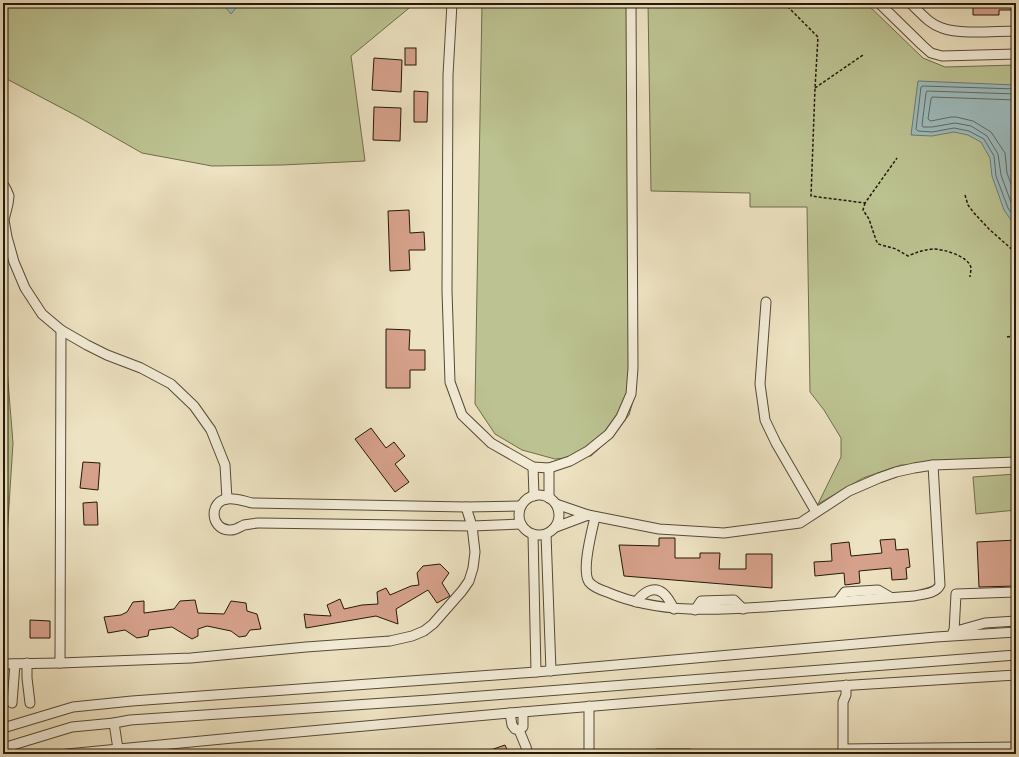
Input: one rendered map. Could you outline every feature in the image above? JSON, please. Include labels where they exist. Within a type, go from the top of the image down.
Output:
[{"type":"street","points":[[452,3],[448,76],[447,283],[450,382],[462,415],[492,443],[533,467],[549,468],[570,461],[588,451],[609,434],[621,417],[631,394],[633,368],[631,3]]},
{"type":"street","points":[[879,3],[931,53],[942,56],[1016,54]]},
{"type":"street","points":[[910,3],[931,22],[941,28],[962,32],[1016,31]]},
{"type":"street","points":[[3,184],[9,196],[4,220],[14,262],[25,288],[42,314],[61,330],[106,355],[141,368],[171,384],[194,406],[211,430],[225,465],[226,499]]},
{"type":"street","points":[[766,302],[760,384],[765,420],[776,443],[816,512]]},
{"type":"street","points":[[60,663],[61,330]]},
{"type":"street","points":[[592,516],[556,527],[546,534],[540,535],[528,532],[524,528],[519,518],[519,512],[524,501],[528,498],[534,496],[544,496],[592,516],[659,529],[724,533],[800,522],[849,491],[896,472],[933,465],[1016,462]]},
{"type":"street","points":[[592,516],[586,557],[587,578],[590,584],[615,596],[636,602],[674,609],[695,610],[701,601],[734,600],[743,609],[838,601],[844,592],[878,590],[890,598],[924,594],[934,592],[940,585],[933,465]]},
{"type":"street","points":[[533,467],[534,496]]},
{"type":"street","points":[[549,468],[553,501],[559,510],[556,527]]},
{"type":"street","points":[[521,506],[466,507],[252,503],[235,499],[226,499],[220,502],[216,507],[214,514],[215,521],[219,527],[231,530],[242,526],[259,523],[472,526],[521,524]]},
{"type":"street","points":[[3,664],[191,658],[390,641],[412,636],[424,631],[432,624],[462,591],[469,581],[473,568],[475,552],[472,526],[466,507]]},
{"type":"street","points":[[533,534],[536,672]]},
{"type":"street","points":[[546,534],[551,671]]},
{"type":"street","points":[[636,602],[646,592],[652,590],[658,591],[662,592],[666,596],[674,609]]},
{"type":"street","points":[[954,632],[956,594],[1016,592]]},
{"type":"street","points":[[535,608],[549,609]]},
{"type":"street","points":[[936,637],[985,623],[1016,621]]},
{"type":"street","points":[[3,728],[73,707],[140,700],[551,671],[936,637],[1016,632]]},
{"type":"street","points":[[3,748],[72,727],[130,720],[429,700],[1016,655]]},
{"type":"street","points":[[984,657],[1016,661]]},
{"type":"street","points":[[27,663],[30,703]]},
{"type":"street","points":[[12,703],[15,664]]},
{"type":"street","points":[[66,754],[589,706],[842,685],[1016,675]]},
{"type":"street","points":[[842,685],[839,695],[843,702],[843,752],[1016,747]]},
{"type":"street","points":[[589,706],[589,754]]},
{"type":"street","points":[[519,730],[523,728],[523,712]]},
{"type":"street","points":[[510,713],[512,725],[515,729],[519,730],[528,754]]},
{"type":"street","points":[[114,723],[118,749]]},
{"type":"street","points":[[657,754],[690,754]]},
{"type":"path","points":[[784,3],[818,37],[811,196],[865,203]]},
{"type":"path","points":[[815,88],[863,55]]},
{"type":"path","points":[[897,158],[865,203],[863,210],[869,219],[878,244],[896,249],[908,256],[921,251],[935,249],[962,256],[971,268],[970,277]]},
{"type":"path","points":[[965,195],[968,205],[974,213],[989,229],[1016,253]]},
{"type":"path","points":[[1007,337],[1016,337]]},
{"type":"green space","points":[[3,3],[414,4],[351,56],[365,161],[282,165],[212,166],[142,153],[77,116],[3,77]]},
{"type":"green space","points":[[482,3],[627,3],[635,394],[629,415],[613,436],[591,456],[555,459],[522,450],[495,434],[475,404]]},
{"type":"green space","points":[[648,3],[866,3],[923,58],[945,67],[1016,65],[1016,459],[901,465],[863,478],[818,504],[841,457],[841,438],[824,410],[810,392],[807,207],[750,207],[750,193],[651,191]]},
{"type":"green space","points":[[3,319],[13,443],[5,569],[3,569]]},
{"type":"green space","points":[[1016,474],[1016,510],[976,514],[973,477]]},
{"type":"water","points":[[222,3],[240,3],[231,14]]},
{"type":"water","points":[[918,81],[1016,85],[1016,227],[1004,210],[992,176],[990,158],[981,142],[968,135],[954,132],[932,136],[911,135]]},
{"type":"building","points":[[973,3],[1016,3],[1016,10],[999,10],[999,15],[973,15]]},
{"type":"building","points":[[405,48],[416,48],[416,65],[405,65]]},
{"type":"building","points":[[374,58],[402,60],[401,92],[372,90]]},
{"type":"building","points":[[414,91],[428,92],[427,122],[414,122]]},
{"type":"building","points":[[374,107],[401,108],[400,141],[373,140]]},
{"type":"building","points":[[409,210],[410,233],[424,232],[425,250],[409,250],[410,270],[390,271],[388,211]]},
{"type":"building","points":[[386,329],[410,330],[409,350],[425,350],[425,370],[410,370],[410,388],[386,388]]},
{"type":"building","points":[[371,428],[386,448],[394,442],[405,456],[395,464],[409,482],[395,492],[355,439]]},
{"type":"building","points":[[83,462],[100,463],[98,490],[80,488]]},
{"type":"building","points":[[97,502],[98,525],[84,525],[83,503]]},
{"type":"building","points":[[659,538],[675,538],[675,558],[700,558],[700,553],[720,553],[719,569],[746,569],[746,554],[772,554],[772,588],[624,576],[619,545],[659,546]]},
{"type":"building","points":[[895,539],[896,550],[908,549],[910,567],[906,568],[907,579],[892,580],[891,568],[859,571],[860,583],[845,585],[844,573],[815,576],[814,562],[832,561],[831,544],[849,542],[851,556],[882,553],[880,540]]},
{"type":"building","points":[[1016,540],[1016,586],[979,587],[977,542]]},
{"type":"building","points":[[440,564],[449,573],[442,583],[450,596],[437,603],[428,590],[396,609],[398,624],[376,616],[306,628],[304,614],[331,616],[327,605],[340,599],[344,609],[362,605],[378,604],[377,592],[386,588],[390,595],[411,586],[419,585],[417,573],[423,566]]},
{"type":"building","points":[[195,600],[198,613],[224,614],[231,601],[246,603],[247,611],[257,614],[261,629],[250,630],[246,636],[239,637],[231,631],[207,626],[198,629],[198,636],[192,639],[172,627],[149,630],[148,636],[137,638],[125,630],[108,633],[104,617],[121,615],[127,612],[133,602],[144,601],[144,613],[174,609],[180,601]]},
{"type":"building","points":[[30,620],[50,621],[50,638],[30,638]]},
{"type":"building","points":[[505,745],[509,754],[482,754],[482,753]]}]
